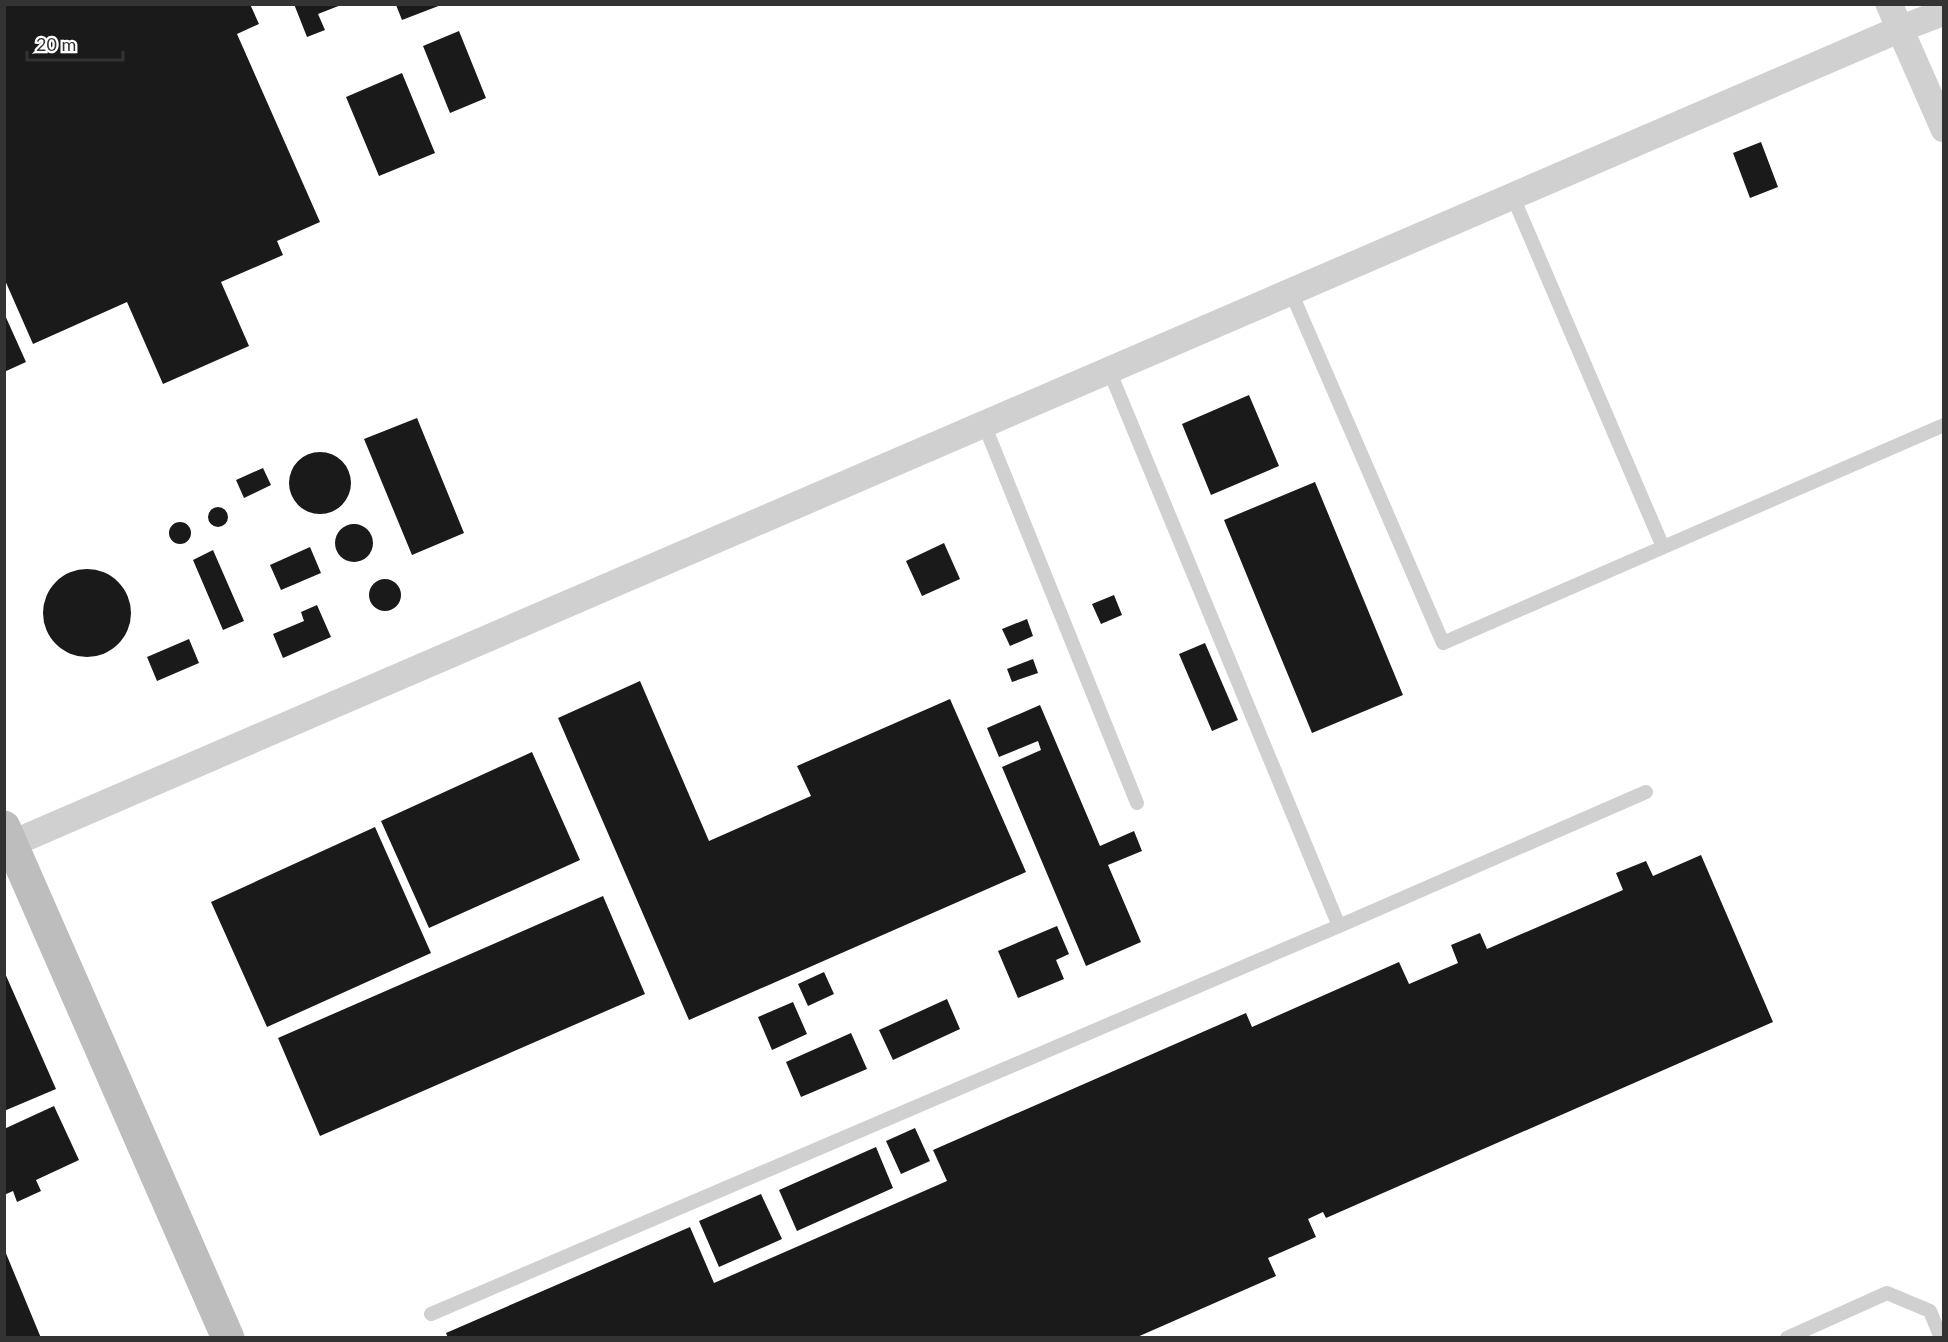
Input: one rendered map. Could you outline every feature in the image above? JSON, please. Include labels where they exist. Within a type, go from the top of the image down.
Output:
[{"type":"street","points":[[1889,4],[1944,129]]},
{"type":"street","points":[[228,1338],[7,839],[984,424],[1944,12]]},
{"type":"lane","points":[[1513,196],[1663,547]]},
{"type":"lane","points":[[1291,292],[1443,643],[1944,425]]},
{"type":"lane","points":[[1109,370],[1340,926]]},
{"type":"lane","points":[[984,424],[1137,802]]},
{"type":"lane","points":[[430,1314],[1340,926],[1646,792]]},
{"type":"lane","points":[[1787,1338],[1887,1293],[1930,1311],[1941,1338]]},
{"type":"building","points":[[4,4],[250,4],[259,24],[237,34],[320,222],[277,241],[283,255],[221,282],[249,346],[163,384],[127,302],[33,344],[4,278]]},
{"type":"building","points":[[294,4],[341,5],[318,14],[325,30],[307,37]]},
{"type":"building","points":[[396,5],[441,5],[402,20]]},
{"type":"building","points":[[459,31],[486,98],[450,113],[423,46]]},
{"type":"building","points":[[402,73],[435,153],[379,176],[346,97]]},
{"type":"building","points":[[1761,142],[1778,187],[1750,198],[1733,153]]},
{"type":"building","points":[[4,313],[26,362],[4,372]]},
{"type":"building","points":[[1249,395],[1279,466],[1211,495],[1182,424]]},
{"type":"building","points":[[417,418],[464,533],[412,555],[364,439]]},
{"type":"building","points":[[320,452],[337,457],[342,461],[346,466],[351,483],[346,500],[342,505],[337,509],[320,514],[303,509],[298,505],[294,500],[289,483],[294,466],[298,461],[303,457]]},
{"type":"building","points":[[263,468],[271,485],[244,498],[236,480]]},
{"type":"building","points":[[1315,482],[1403,695],[1312,733],[1224,520]]},
{"type":"building","points":[[218,507],[225,510],[228,517],[225,524],[218,527],[211,524],[208,517],[211,510]]},
{"type":"building","points":[[180,522],[188,525],[191,533],[188,541],[180,544],[172,541],[169,533],[172,525]]},
{"type":"building","points":[[354,524],[367,530],[373,543],[367,556],[354,562],[341,556],[335,543],[341,530]]},
{"type":"building","points":[[944,543],[960,579],[922,596],[906,561]]},
{"type":"building","points":[[310,547],[321,573],[281,590],[270,565]]},
{"type":"building","points":[[213,550],[244,621],[223,630],[193,560]]},
{"type":"building","points":[[87,569],[104,573],[118,582],[127,596],[131,613],[127,630],[118,644],[104,653],[87,657],[70,653],[56,644],[47,630],[43,613],[47,596],[56,582],[70,573]]},
{"type":"building","points":[[385,579],[396,584],[401,595],[396,606],[385,611],[374,606],[369,595],[374,584]]},
{"type":"building","points":[[1114,595],[1122,615],[1101,624],[1092,604]]},
{"type":"building","points":[[317,605],[331,637],[283,658],[273,634],[304,621],[301,612]]},
{"type":"building","points":[[1027,619],[1033,636],[1010,646],[1002,629]]},
{"type":"building","points":[[189,639],[199,663],[157,681],[147,657]]},
{"type":"building","points":[[1205,643],[1238,720],[1212,731],[1179,654]]},
{"type":"building","points":[[1033,659],[1038,673],[1012,682],[1007,669]]},
{"type":"building","points":[[640,681],[709,841],[811,796],[797,766],[950,699],[1026,872],[689,1020],[558,718]]},
{"type":"building","points":[[1040,705],[1100,846],[1134,831],[1142,851],[1108,865],[1141,942],[1086,966],[1002,767],[1041,750],[1038,741],[999,757],[987,728]]},
{"type":"building","points":[[532,752],[580,860],[429,928],[381,821]]},
{"type":"building","points":[[375,827],[431,953],[267,1027],[211,902]]},
{"type":"building","points":[[1701,855],[1773,1022],[1326,1218],[1323,1212],[1308,1219],[1316,1237],[1268,1258],[1276,1276],[1135,1338],[448,1338],[446,1333],[690,1227],[714,1283],[947,1181],[933,1150],[1246,1013],[1252,1027],[1399,962],[1409,984],[1458,963],[1451,945],[1480,933],[1487,949],[1623,890],[1616,873],[1646,861],[1653,876]]},
{"type":"building","points":[[603,896],[645,994],[320,1136],[278,1038]]},
{"type":"building","points":[[1057,926],[1069,954],[1056,960],[1064,979],[1018,998],[998,951]]},
{"type":"building","points":[[4,971],[56,1089],[4,1111]]},
{"type":"building","points":[[824,972],[834,994],[808,1006],[798,984]]},
{"type":"building","points":[[947,999],[960,1029],[893,1060],[879,1030]]},
{"type":"building","points":[[793,1002],[807,1034],[772,1050],[758,1017]]},
{"type":"building","points":[[851,1033],[867,1069],[801,1097],[786,1062]]},
{"type":"building","points":[[54,1106],[79,1160],[36,1180],[41,1191],[17,1202],[13,1191],[4,1195],[4,1129]]},
{"type":"building","points":[[915,1128],[930,1161],[901,1174],[886,1141]]},
{"type":"building","points":[[876,1147],[893,1188],[797,1231],[779,1190]]},
{"type":"building","points":[[761,1194],[782,1239],[719,1267],[699,1221]]},
{"type":"building","points":[[5,1251],[41,1338],[4,1338]]}]
